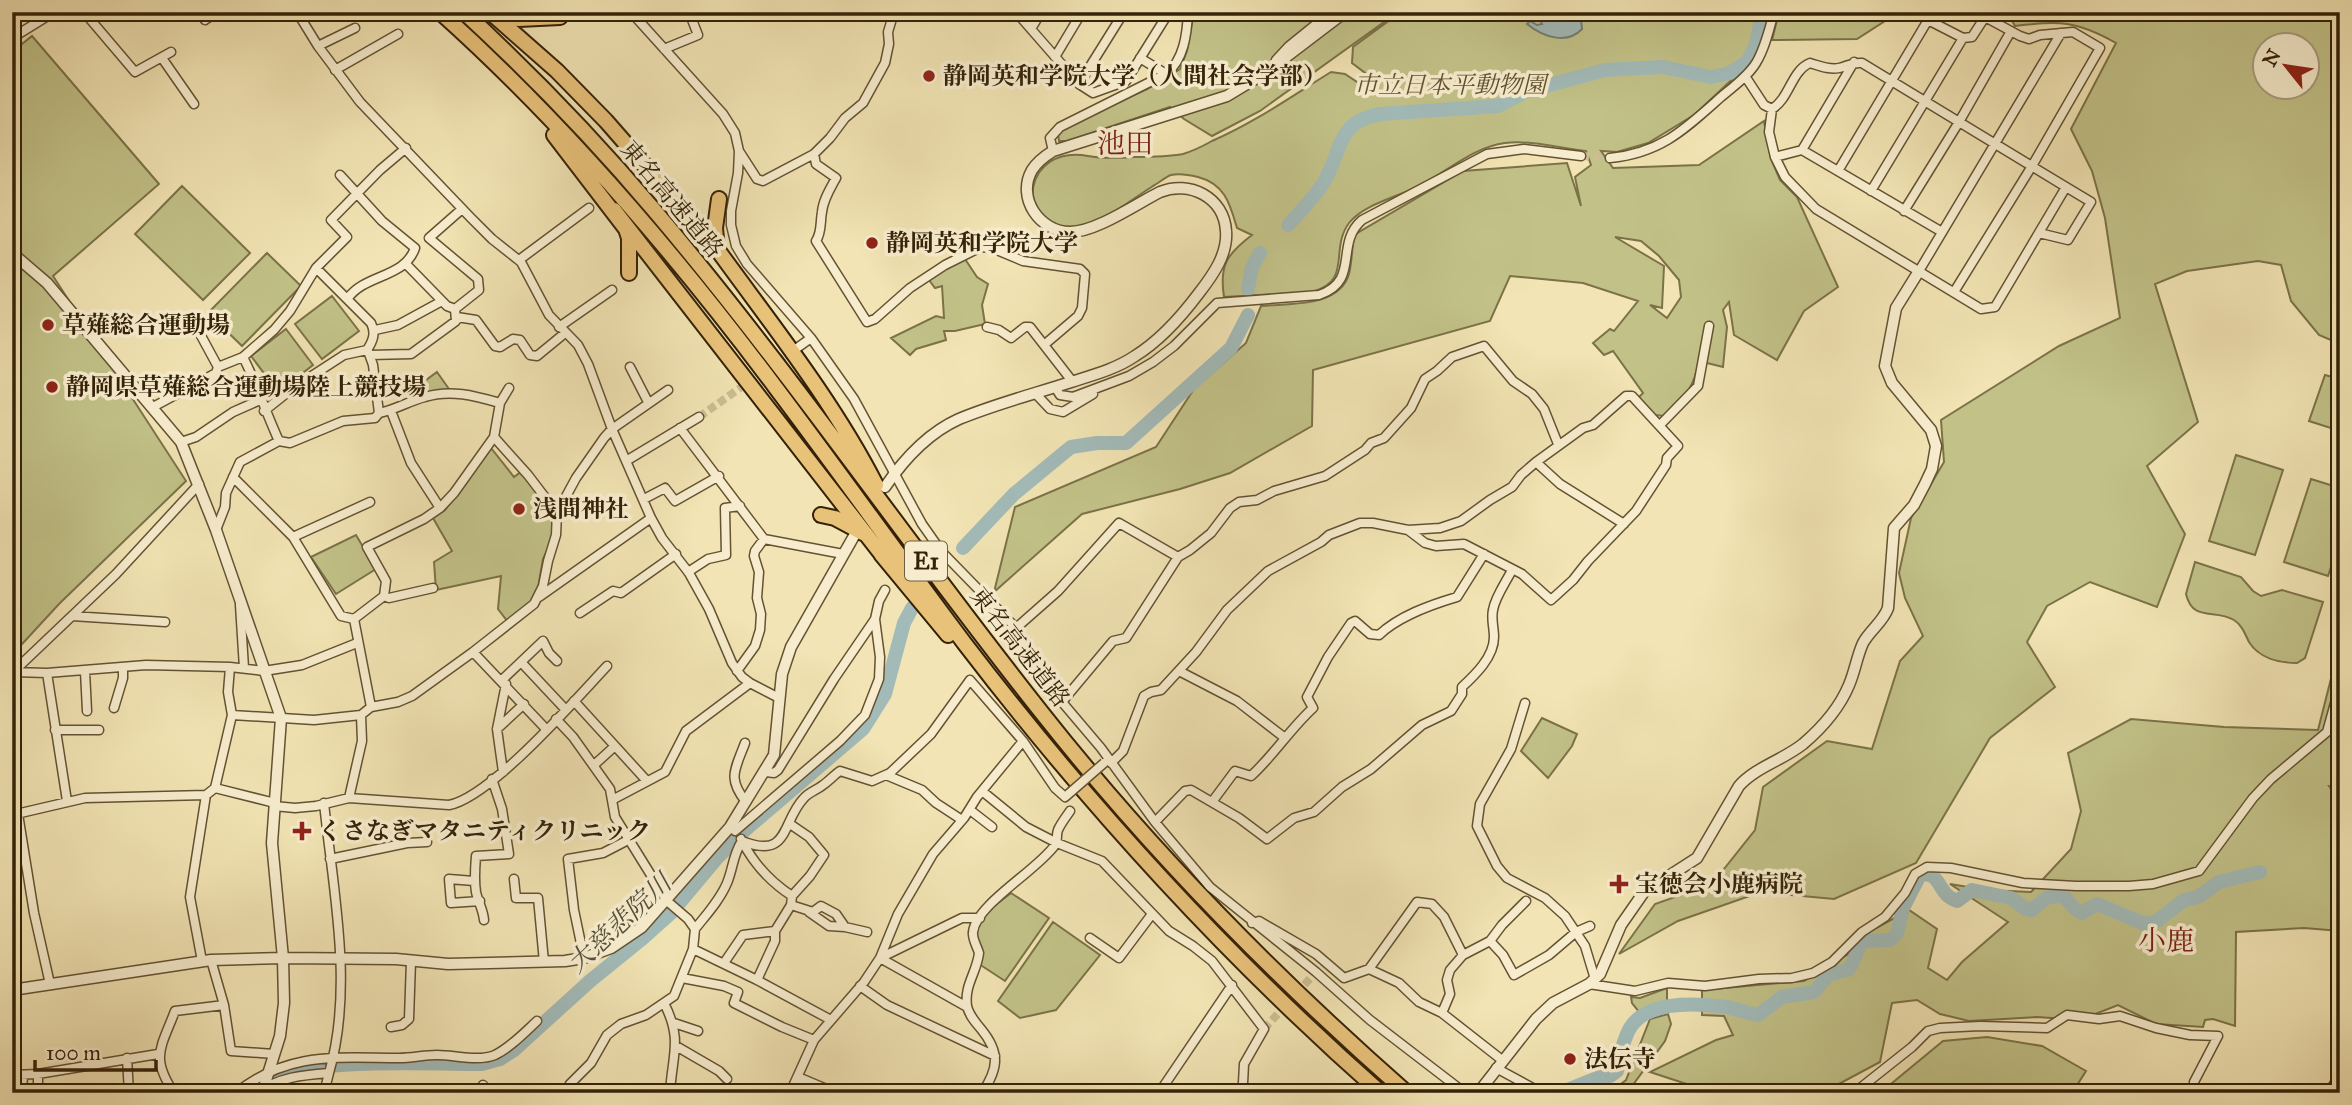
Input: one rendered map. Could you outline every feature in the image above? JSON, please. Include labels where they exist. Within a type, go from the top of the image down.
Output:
[{"type":"highway","name":"東名高速道路","points":[[440,12],[543,110],[642,219],[774,385],[967,646],[1055,757],[1116,828],[1197,916],[1313,1031],[1381,1093]]},
{"type":"highway","name":"東名高速道路","points":[[464,12],[545,89],[653,208],[770,355],[1044,716],[1135,824],[1276,971],[1407,1093]]},
{"type":"highway","points":[[490,12],[557,71],[607,121],[718,249],[834,413],[862,458],[893,519]]},
{"type":"highway","points":[[498,12],[519,19],[561,17]]},
{"type":"highway","points":[[481,49],[541,118],[614,210],[886,560]]},
{"type":"highway","points":[[718,249],[715,228],[719,199]]},
{"type":"highway","points":[[614,210],[629,237],[629,273]]},
{"type":"highway","points":[[821,515],[835,518],[861,531],[959,649],[1055,757]]},
{"type":"street","points":[[12,38],[54,12]]},
{"type":"street","points":[[84,12],[135,72],[171,52]]},
{"type":"street","points":[[200,12],[205,20],[218,12]]},
{"type":"street","points":[[297,12],[318,46],[360,102],[492,239],[519,260],[549,315],[578,345],[651,518],[662,538],[688,572],[709,609],[737,671],[750,683],[779,698]]},
{"type":"street","points":[[631,12],[723,114],[734,133],[739,151],[757,179],[763,181],[814,154],[845,118],[863,103],[888,54],[888,32],[894,12]]},
{"type":"street","points":[[664,49],[698,35],[689,12]]},
{"type":"street","points":[[1016,12],[1079,84],[1093,93],[1126,81],[1169,12]]},
{"type":"street","points":[[1031,29],[1041,12]]},
{"type":"street","points":[[1055,57],[1082,12]]},
{"type":"street","points":[[1079,84],[1124,12]]},
{"type":"street","points":[[1053,152],[1050,138],[1060,127],[1166,74],[1177,64],[1188,12]]},
{"type":"street","points":[[1265,74],[1289,46],[1331,12]]},
{"type":"street","points":[[886,486],[922,443],[958,419],[1123,363],[1148,347],[1167,331],[1209,281],[1221,260],[1225,249],[1226,229],[1223,215],[1202,193],[1179,186],[1160,192],[1090,228],[1072,232],[1053,229],[1038,219],[1028,189],[1033,169],[1053,152],[1227,96],[1265,74],[1345,12]]},
{"type":"street","points":[[1610,158],[1637,153],[1677,135],[1694,123],[1755,65],[1774,12]]},
{"type":"street","points":[[1838,171],[1928,20],[1963,38],[1972,37],[1985,16],[2029,38],[2073,32],[2100,48],[2032,166],[1954,292]]},
{"type":"street","points":[[318,46],[355,28]]},
{"type":"street","points":[[1904,211],[2011,31]]},
{"type":"street","points":[[1478,1093],[1544,1010],[1592,981],[1603,968],[1621,925],[1644,892],[1697,858],[1747,777],[1800,746],[1830,719],[1849,684],[1864,642],[1885,615],[1889,600],[1894,528],[1914,505],[1925,484],[1932,469],[1936,446],[1931,430],[1892,383],[1885,366],[1896,308],[2061,33]]},
{"type":"street","points":[[335,70],[398,34]]},
{"type":"street","points":[[1871,191],[1963,38]]},
{"type":"street","points":[[162,58],[194,104]]},
{"type":"street","points":[[1140,58],[1166,74]]},
{"type":"street","points":[[1772,109],[1780,104],[1802,67],[1810,63],[1838,69],[1854,62],[1862,63],[2091,202],[2068,240],[2039,233]]},
{"type":"street","points":[[1802,150],[1854,62]]},
{"type":"street","points":[[1745,76],[1764,105],[1772,109]]},
{"type":"street","points":[[1772,109],[1769,132],[1774,157],[1785,177],[1816,209],[1981,309],[1995,307],[2066,187]]},
{"type":"street","points":[[218,367],[243,357],[282,321],[316,268],[347,237],[331,220],[405,148]]},
{"type":"street","points":[[1055,387],[1065,398],[1073,397],[1129,376],[1174,346],[1217,303],[1319,295],[1331,291],[1339,284],[1345,272],[1347,246],[1355,226],[1486,153],[1524,149],[1581,156]]},
{"type":"street","points":[[1774,157],[1802,150],[1942,232]]},
{"type":"street","points":[[739,151],[731,211],[732,235],[736,246],[747,264],[811,338],[854,399],[922,524],[941,551],[1016,628],[1062,702],[1155,822],[1210,887],[1316,972],[1370,1020],[1465,1093]]},
{"type":"street","points":[[814,154],[816,164],[836,178],[826,196],[820,236],[816,242],[867,322],[875,320],[910,288],[953,260],[981,247],[992,248],[1023,261],[1080,269],[1085,274],[1082,308],[1078,316],[1044,345]]},
{"type":"street","points":[[340,174],[390,228],[415,248],[406,264],[357,288],[348,298]]},
{"type":"street","points":[[519,260],[589,208]]},
{"type":"street","points":[[264,411],[293,388],[344,355],[368,352],[411,354],[453,325],[456,313],[479,290],[478,279],[429,238],[462,209]]},
{"type":"street","points":[[12,253],[47,283],[181,442],[216,530],[281,718],[272,861],[283,958],[283,1020],[270,1070],[261,1091]]},
{"type":"street","points":[[406,264],[456,313],[476,320],[495,346],[500,347],[513,339],[520,341],[530,355],[537,356],[562,330],[612,289]]},
{"type":"street","points":[[316,268],[348,298],[375,330],[368,352],[379,413]]},
{"type":"street","points":[[375,330],[398,325],[442,301]]},
{"type":"street","points":[[1660,425],[1698,386],[1709,326]]},
{"type":"street","points":[[987,327],[999,330],[1011,338],[1025,327],[1030,327],[1072,381]]},
{"type":"street","points":[[153,407],[216,373],[218,367],[199,332]]},
{"type":"street","points":[[797,348],[811,338]]},
{"type":"street","points":[[1062,702],[1113,641],[1126,638],[1178,557],[1211,533],[1230,508],[1239,502],[1256,500],[1274,491],[1325,476],[1365,450],[1371,443],[1384,438],[1411,408],[1425,379],[1462,352],[1484,346],[1513,381],[1532,394],[1544,409],[1558,444]]},
{"type":"street","points":[[243,357],[279,441]]},
{"type":"street","points":[[630,367],[648,402]]},
{"type":"street","points":[[1035,393],[1050,409],[1063,412],[1110,383]]},
{"type":"street","points":[[354,620],[384,596],[386,581],[368,548],[424,519],[440,508],[454,493],[494,437],[500,403],[509,388]]},
{"type":"street","points":[[232,715],[327,720],[361,715],[371,708],[412,696],[516,620],[534,604],[543,586],[556,535],[557,513],[576,478],[612,429],[668,390]]},
{"type":"street","points":[[216,530],[240,462],[279,441],[290,443],[343,421],[375,418],[379,413],[391,411],[426,396],[463,393],[500,403]]},
{"type":"street","points":[[742,841],[771,847],[780,840],[805,796],[840,771],[872,781],[886,775],[931,734],[970,680],[1023,741],[1055,788],[1065,797],[1123,751],[1144,696],[1161,690],[1217,626],[1227,610],[1268,571],[1329,535],[1360,523],[1408,530],[1440,528],[1461,522],[1512,487],[1535,462],[1583,428],[1593,425],[1626,396],[1632,396],[1678,446],[1667,458],[1666,465],[1636,511],[1551,600],[1532,581],[1464,544],[1436,546],[1425,543],[1408,530]]},
{"type":"street","points":[[181,442],[196,437],[233,412],[260,400]]},
{"type":"street","points":[[391,411],[411,463],[440,508]]},
{"type":"street","points":[[626,460],[699,417]]},
{"type":"street","points":[[680,428],[719,476],[764,539],[843,554]]},
{"type":"street","points":[[494,437],[557,513]]},
{"type":"street","points":[[1535,462],[1560,484],[1624,524]]},
{"type":"street","points":[[644,499],[665,488],[675,501],[719,476]]},
{"type":"street","points":[[233,477],[293,537],[341,616],[354,620]]},
{"type":"street","points":[[13,672],[116,574],[199,484]]},
{"type":"street","points":[[293,537],[370,502]]},
{"type":"street","points":[[688,572],[708,559],[726,555],[725,508],[740,506]]},
{"type":"street","points":[[538,597],[651,518]]},
{"type":"street","points":[[1016,628],[1059,591],[1119,523],[1178,557]]},
{"type":"street","points":[[732,829],[766,772],[775,748],[782,674],[791,647],[854,536]]},
{"type":"street","points":[[737,671],[755,646],[760,630],[761,614],[757,598],[759,572],[754,556],[764,539]]},
{"type":"street","points":[[580,612],[613,590],[621,593],[676,554]]},
{"type":"street","points":[[1212,802],[1234,771],[1251,776],[1269,760],[1313,708],[1307,696],[1328,657],[1351,623],[1356,621],[1370,634],[1379,635],[1400,620],[1435,603],[1457,597],[1484,554]]},
{"type":"street","points":[[1155,822],[1185,791],[1191,790],[1240,818],[1267,839],[1294,818],[1314,811],[1342,787],[1371,769],[1422,725],[1451,711],[1462,694],[1462,687],[1491,651],[1494,637],[1493,608],[1512,570]]},
{"type":"street","points":[[384,596],[389,598],[433,588]]},
{"type":"street","points":[[12,990],[206,961],[283,958],[448,964],[544,962],[584,958],[611,948],[633,935],[732,829],[840,741],[865,715],[879,679],[880,657],[875,619],[885,590]]},
{"type":"street","points":[[241,604],[244,668]]},
{"type":"street","points":[[72,616],[164,622]]},
{"type":"street","points":[[766,772],[774,773],[778,770],[875,619]]},
{"type":"street","points":[[354,620],[371,708]]},
{"type":"street","points":[[503,772],[496,729],[504,682],[543,641],[557,661]]},
{"type":"street","points":[[13,672],[47,673],[146,665],[230,667],[264,671],[302,665],[357,643]]},
{"type":"street","points":[[473,652],[546,729]]},
{"type":"street","points":[[522,662],[565,709]]},
{"type":"street","points":[[215,788],[274,805],[295,808],[349,798],[449,805],[460,803],[503,772],[607,666]]},
{"type":"street","points":[[114,708],[123,678],[123,667]]},
{"type":"street","points":[[15,814],[85,798],[206,795],[215,788],[232,715],[228,692],[230,667]]},
{"type":"street","points":[[85,671],[87,710]]},
{"type":"street","points":[[1179,671],[1237,701],[1286,738]]},
{"type":"street","points":[[47,673],[67,801]]},
{"type":"street","points":[[612,800],[664,772],[686,731],[750,683]]},
{"type":"street","points":[[1592,981],[1635,991],[1668,983],[1705,986],[1792,978],[1813,972],[1832,962],[1862,932],[1885,917],[1905,894],[1915,874],[1927,867],[1951,868],[2023,883],[2076,886],[2153,884],[2199,871],[2253,798],[2271,779],[2328,732],[2340,685]]},
{"type":"street","points":[[574,701],[646,780]]},
{"type":"street","points":[[1525,703],[1511,749],[1479,804],[1477,826],[1497,866],[1507,878],[1545,898],[1565,916],[1588,953],[1592,981]]},
{"type":"street","points":[[496,729],[524,704]]},
{"type":"street","points":[[349,798],[362,741],[361,715]]},
{"type":"street","points":[[556,719],[573,737],[610,789],[615,817],[667,901],[679,910],[695,929]]},
{"type":"street","points":[[55,730],[99,730]]},
{"type":"street","points":[[790,1093],[814,1040],[880,958],[892,927],[917,879],[942,843],[1023,741]]},
{"type":"street","points":[[745,743],[733,776],[737,790],[746,802]]},
{"type":"street","points":[[593,765],[615,746]]},
{"type":"street","points":[[886,775],[922,790],[962,820]]},
{"type":"street","points":[[484,920],[474,881],[476,856],[509,854],[502,809],[492,779]]},
{"type":"street","points":[[12,789],[34,913],[50,984]]},
{"type":"street","points":[[982,791],[1013,818],[1057,843],[1102,861],[1169,931],[1204,954],[1232,985],[1264,1029],[1244,1064],[1244,1083],[1240,1093]]},
{"type":"street","points":[[206,795],[190,897],[206,961],[224,1005],[231,1051],[274,1054]]},
{"type":"street","points":[[324,803],[342,988],[333,1058],[324,1093]]},
{"type":"street","points":[[970,810],[992,827]]},
{"type":"street","points":[[982,1093],[995,1070],[995,1056],[992,1043],[967,1007],[967,988],[979,953],[972,933],[996,898],[1057,843],[1059,828],[1070,811]]},
{"type":"street","points":[[757,980],[775,941],[775,931],[792,900],[824,855],[809,837],[790,824]]},
{"type":"street","points":[[732,829],[742,841],[746,852],[792,900],[829,926],[867,932]]},
{"type":"street","points":[[584,958],[574,910],[568,859],[603,853],[628,840]]},
{"type":"street","points":[[565,1093],[570,1084],[591,1063],[607,1035],[621,1024],[646,1015],[674,996],[693,949],[695,929],[722,893],[730,875],[735,852],[742,841]]},
{"type":"street","points":[[330,859],[407,843],[427,842]]},
{"type":"street","points":[[474,881],[449,879],[451,902],[480,901]]},
{"type":"street","points":[[514,879],[516,898],[538,898],[544,962]]},
{"type":"street","points":[[1442,1013],[1450,993],[1447,975],[1463,955],[1490,941],[1526,901]]},
{"type":"street","points":[[1252,923],[1259,921],[1304,948],[1344,978],[1369,969],[1417,902],[1432,904],[1444,917],[1463,955]]},
{"type":"street","points":[[809,912],[821,906],[836,914],[845,928]]},
{"type":"street","points":[[1090,937],[1119,958],[1152,914]]},
{"type":"street","points":[[880,958],[962,918],[980,918]]},
{"type":"street","points":[[1490,941],[1503,955],[1514,975],[1549,955],[1576,932],[1590,926]]},
{"type":"street","points":[[724,963],[743,935],[775,931]]},
{"type":"street","points":[[693,949],[831,1020]]},
{"type":"street","points":[[880,958],[967,1007]]},
{"type":"street","points":[[391,1027],[402,1026],[410,1019],[411,961]]},
{"type":"street","points":[[1369,969],[1399,983],[1419,1002],[1442,1013],[1499,1064],[1542,1093]]},
{"type":"street","points":[[682,978],[724,986],[738,992],[734,1003],[814,1040]]},
{"type":"street","points":[[1159,1093],[1232,985]]},
{"type":"street","points":[[860,986],[887,1005],[995,1056]]},
{"type":"street","points":[[664,1003],[674,1023],[676,1046],[670,1093]]},
{"type":"street","points":[[174,1093],[163,1076],[158,1054],[175,1011],[224,1005]]},
{"type":"street","points":[[1854,1093],[1928,1031],[1980,1026],[2047,1028],[2067,1015],[2099,1019],[2120,1016],[2156,1028],[2218,1037],[2194,1082],[2193,1093]]},
{"type":"street","points":[[236,1093],[270,1070],[296,1062],[333,1058],[413,1058],[433,1055],[476,1058],[494,1055],[513,1044],[537,1021]]},
{"type":"street","points":[[674,1023],[698,1031]]},
{"type":"street","points":[[676,1046],[719,1071],[726,1079]]},
{"type":"street","points":[[12,1075],[38,1074],[158,1054]]},
{"type":"street","points":[[127,1058],[129,1093]]},
{"type":"street","points":[[261,1091],[280,1080],[329,1073]]},
{"type":"street","points":[[38,1074],[38,1093]]},
{"type":"street","points":[[22,1093],[23,1075]]},
{"type":"street","points":[[798,1077],[836,1093]]},
{"type":"street","points":[[2329,1093],[2334,1084]]},
{"type":"green space","points":[[1194,12],[1398,12],[1260,111],[1212,136],[1170,107],[1067,141],[1059,141],[1058,134],[1063,128],[1147,89],[1180,69],[1187,51]]},
{"type":"green space","name":"市立日本平動物園","points":[[1401,12],[1769,12],[1754,59],[1694,115],[1648,143],[1617,152],[1601,151],[1613,168],[1699,165],[1764,121],[1771,159],[1780,180],[1797,197],[1838,287],[1804,311],[1777,360],[1734,335],[1729,302],[1723,310],[1727,327],[1723,367],[1699,361],[1687,392],[1664,416],[1655,415],[1638,398],[1643,393],[1613,351],[1604,355],[1593,343],[1610,329],[1614,331],[1638,301],[1583,283],[1510,276],[1490,321],[1313,370],[1312,426],[1230,473],[1082,514],[994,592],[1015,507],[1156,447],[1194,389],[1246,343],[1261,306],[1312,302],[1335,293],[1343,285],[1349,274],[1354,235],[1463,171],[1567,163],[1581,206],[1575,177],[1591,165],[1586,151],[1525,143],[1493,145],[1419,186],[1355,216],[1343,233],[1336,272],[1325,287],[1312,292],[1224,297],[1223,276],[1227,261],[1236,248],[1252,235],[1237,228],[1225,196],[1207,180],[1188,175],[1171,175],[1113,212],[1080,226],[1068,227],[1051,223],[1039,214],[1033,201],[1033,187],[1039,173],[1050,162],[1066,156],[1112,158],[1183,154],[1243,126],[1331,72],[1345,74],[1366,88],[1376,85],[1373,79],[1352,63],[1353,47]],"holes":[[[1615,237],[1641,241],[1659,256],[1679,280],[1681,297],[1667,318],[1650,305],[1662,308],[1664,266]]]},
{"type":"green space","points":[[1779,12],[1899,12],[1857,39],[1772,40]]},
{"type":"green space","points":[[2007,12],[2340,12],[2340,344],[2319,335],[2291,301],[2281,265],[2258,261],[2187,271],[2155,284],[2198,422],[2147,466],[2185,534],[2157,607],[2090,582],[2047,606],[2027,642],[2055,687],[1990,738],[1916,863],[1834,899],[1761,892],[1678,921],[1619,954],[1655,904],[1712,884],[1755,830],[1763,787],[1827,741],[1872,749],[1900,661],[1923,636],[1905,598],[1899,573],[1911,518],[1944,462],[1941,420],[2059,346],[2120,318],[2105,218],[2092,171],[2071,129],[2116,43],[2078,26],[2044,23],[2015,26]]},
{"type":"green space","name":"草薙総合運動場","points":[[32,36],[159,184],[53,276],[186,481],[59,604],[12,655],[12,52]]},
{"type":"green space","points":[[182,186],[250,253],[203,300],[135,234]]},
{"type":"green space","points":[[267,253],[301,286],[242,346],[208,313]]},
{"type":"green space","points":[[965,259],[977,277],[988,284],[982,305],[985,324],[944,331],[946,340],[916,349],[910,355],[891,338],[936,316],[944,318],[942,286],[935,288],[929,280],[945,267]]},
{"type":"green space","points":[[332,296],[359,331],[322,359],[295,324]]},
{"type":"green space","points":[[286,329],[313,365],[278,392],[251,356]]},
{"type":"green space","points":[[437,372],[449,389],[414,397],[410,392]]},
{"type":"green space","points":[[2325,375],[2340,379],[2340,431],[2309,421]]},
{"type":"green space","points":[[491,448],[514,477],[522,471],[554,516],[551,542],[543,559],[534,599],[508,622],[498,609],[501,576],[436,590],[434,562],[452,551],[433,518],[445,510]]},
{"type":"green space","points":[[2236,455],[2283,470],[2255,555],[2209,541]]},
{"type":"green space","points":[[2311,479],[2340,488],[2340,540],[2328,576],[2284,562]]},
{"type":"green space","points":[[356,535],[376,569],[336,594],[311,557]]},
{"type":"green space","points":[[2195,562],[2241,577],[2261,596],[2282,590],[2323,602],[2305,658],[2297,663],[2270,658],[2253,647],[2234,620],[2194,609],[2186,594]]},
{"type":"green space","points":[[2340,643],[2340,786],[2329,786],[2340,802],[2340,931],[2304,928],[2236,932],[2235,1026],[2213,1019],[2205,1020],[2203,1027],[2156,1024],[2118,1005],[2080,1020],[2037,1017],[1969,1021],[1940,1014],[1917,1000],[1892,1003],[1880,1062],[1822,1093],[1714,1093],[1650,1072],[1716,1040],[1733,1035],[1724,1016],[1702,1015],[1702,990],[1804,981],[1850,953],[1867,933],[1909,910],[1937,929],[1928,968],[1947,980],[1962,962],[2008,922],[1950,884],[1986,890],[2031,892],[2071,849],[2081,811],[2068,753],[2131,719],[2224,727],[2318,730]]},
{"type":"green space","points":[[1542,718],[1577,734],[1572,746],[1548,778],[1521,751]]},
{"type":"green space","points":[[1011,893],[1049,918],[1005,981],[979,964],[976,935],[984,916]]},
{"type":"green space","points":[[1053,922],[1100,955],[1056,1010],[1020,1018],[998,1001]]},
{"type":"green space","points":[[1667,988],[1667,1006],[1640,1013],[1632,1003],[1631,997],[1640,998]]},
{"type":"green space","points":[[1668,1014],[1671,1024],[1665,1041],[1627,1093],[1609,1093],[1626,1080],[1650,1019]]},
{"type":"green space","points":[[1987,1037],[2042,1046],[2086,1071],[2072,1093],[1880,1093],[1943,1041]]},
{"type":"water","points":[[1539,12],[1580,12],[1582,29],[1569,37],[1547,36],[1527,24],[1530,21],[1537,25],[1542,24]]},
{"type":"waterway","points":[[1288,225],[1324,182],[1348,130],[1366,118],[1380,114],[1498,106],[1527,91],[1605,70],[1663,67],[1711,77],[1730,73],[1747,62],[1755,47],[1763,12]]},
{"type":"waterway","points":[[1248,289],[1252,267],[1260,253]]},
{"type":"waterway","points":[[963,548],[1014,494],[1071,447],[1097,443],[1126,443],[1231,348],[1248,315]]},
{"type":"waterway","name":"大慈悲院川","points":[[257,1083],[303,1069],[333,1066],[399,1063],[482,1064],[500,1059],[514,1050],[671,913],[717,858],[745,830],[863,729],[885,694],[904,623],[912,608]]},
{"type":"waterway","points":[[1560,1093],[1602,1076],[1610,1076],[1617,1071],[1627,1034],[1644,1014],[1656,1009],[1699,1005],[1726,1007],[1758,1015],[1782,997],[1814,992],[1829,974],[1848,970],[1863,941],[1890,940],[1897,934],[1903,908],[1920,875],[1934,877],[1948,896],[1957,901],[1972,890],[2011,898],[2026,909],[2032,910],[2046,898],[2063,895],[2082,913],[2097,904],[2145,924],[2157,921],[2184,900],[2198,897],[2219,882],[2260,872]]},
{"type":"tunnel","points":[[1581,156],[1610,158]]},
{"type":"tunnel","points":[[699,417],[794,350]]},
{"type":"tunnel","points":[[1264,1029],[1316,972]]},
{"type":"place","name":"静岡英和学院大学（人間社会学部）","points":[[929,76]]},
{"type":"place","name":"静岡英和学院大学","points":[[872,243]]},
{"type":"place","name":"草薙総合運動場","points":[[48,325]]},
{"type":"place","name":"静岡県草薙総合運動場陸上競技場","points":[[52,387]]},
{"type":"place","name":"浅間神社","points":[[519,509]]},
{"type":"place","name":"くさなぎマタニティクリニック","points":[[302,831]]},
{"type":"place","name":"宝徳会小鹿病院","points":[[1619,884]]},
{"type":"place","name":"法伝寺","points":[[1570,1059]]},
{"type":"district","name":"池田","points":[[1125,143]]},
{"type":"district","name":"小鹿","points":[[2166,940]]}]
